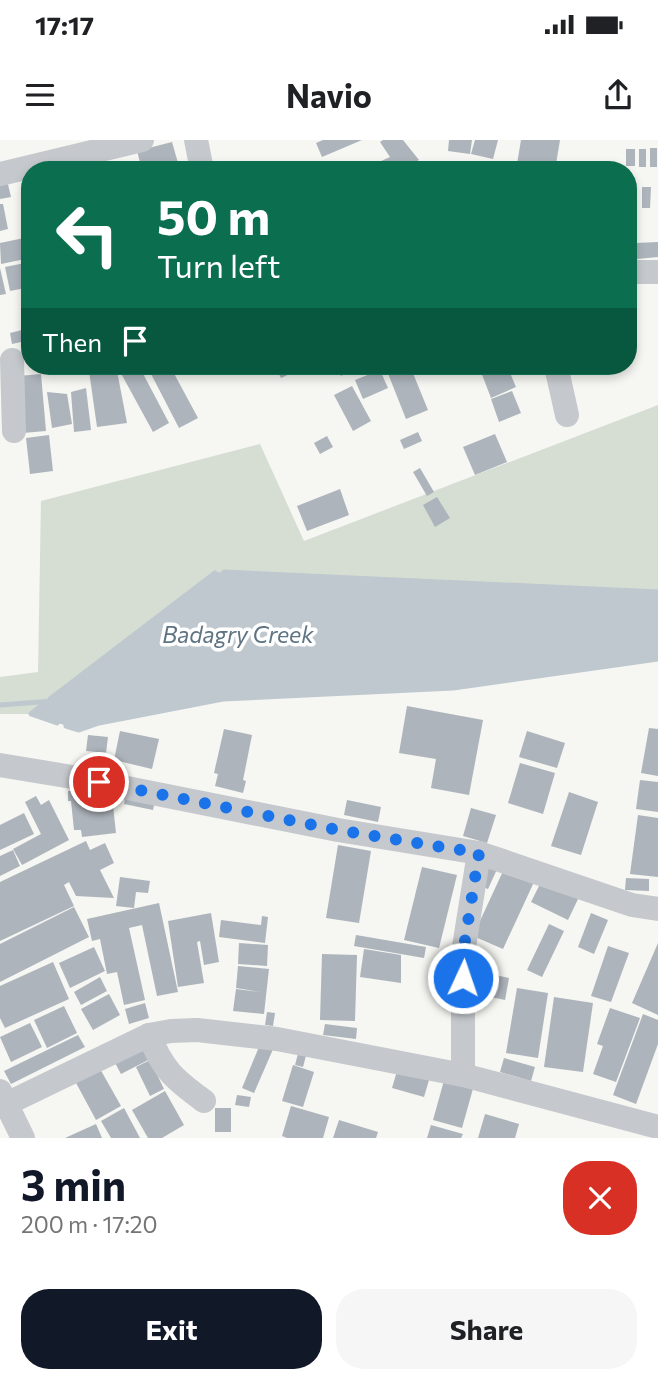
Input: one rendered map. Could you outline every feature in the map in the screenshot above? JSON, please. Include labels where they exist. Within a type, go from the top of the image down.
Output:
[{"type":"street","points":[[54,161],[142,140]]},
{"type":"street","points":[[196,140],[200,161]]},
{"type":"street","points":[[0,174],[21,169]]},
{"type":"street","points":[[637,272],[658,272]]},
{"type":"street","points":[[14,359],[14,431]]},
{"type":"street","points":[[558,375],[567,415]]},
{"type":"street","points":[[0,765],[338,830],[479,853],[632,905],[658,909]]},
{"type":"street","points":[[463,1075],[463,953],[479,853]]},
{"type":"street","points":[[23,1138],[2,1101],[149,1035],[197,1030],[277,1039],[463,1075],[658,1127]]},
{"type":"street","points":[[149,1035],[164,1066],[204,1101]]},
{"type":"shaded area","points":[[658,405],[658,592],[216,572],[31,714],[0,714],[0,677],[38,672],[41,501],[260,444],[304,541]]},
{"type":"water","name":"Badagry Creek","points":[[216,572],[658,592],[658,659],[453,688],[223,699],[99,723],[79,730],[31,714]]},
{"type":"building","points":[[323,140],[362,140],[322,157],[316,143]]},
{"type":"building","points":[[403,140],[419,160],[381,161],[390,157],[380,142]]},
{"type":"building","points":[[449,140],[472,140],[470,154],[448,151]]},
{"type":"building","points":[[475,140],[498,140],[493,159],[471,154]]},
{"type":"building","points":[[521,140],[560,140],[556,161],[518,161]]},
{"type":"building","points":[[172,142],[177,161],[140,161],[137,151]]},
{"type":"building","points":[[650,148],[657,148],[657,167],[650,167]]},
{"type":"building","points":[[626,149],[635,149],[635,161],[626,161]]},
{"type":"building","points":[[639,149],[646,149],[646,167],[639,167]]},
{"type":"building","points":[[7,180],[11,197],[0,199],[0,182]]},
{"type":"building","points":[[642,187],[651,187],[650,208],[642,208]]},
{"type":"building","points":[[0,204],[3,204],[8,229],[0,231]]},
{"type":"building","points":[[21,239],[21,260],[1,264],[0,243]]},
{"type":"building","points":[[658,242],[658,257],[637,259],[637,243]]},
{"type":"building","points":[[21,264],[21,289],[10,291],[5,267]]},
{"type":"building","points":[[0,268],[6,294],[0,295]]},
{"type":"building","points":[[21,330],[21,342],[12,344],[10,333]]},
{"type":"building","points":[[41,375],[46,431],[23,433],[18,376]]},
{"type":"building","points":[[90,375],[118,375],[127,423],[97,427]]},
{"type":"building","points":[[122,375],[144,375],[169,423],[153,432]]},
{"type":"building","points":[[152,375],[175,375],[198,418],[179,428]]},
{"type":"building","points":[[368,375],[382,375],[388,388],[363,399],[355,380]]},
{"type":"building","points":[[389,375],[414,375],[428,410],[406,419]]},
{"type":"building","points":[[482,375],[511,375],[516,387],[491,398]]},
{"type":"building","points":[[352,386],[371,421],[353,431],[334,395]]},
{"type":"building","points":[[86,388],[91,430],[74,432],[71,392]]},
{"type":"building","points":[[512,391],[521,413],[499,422],[491,399]]},
{"type":"building","points":[[47,392],[67,394],[72,424],[52,428]]},
{"type":"building","points":[[418,432],[422,441],[404,449],[400,440]]},
{"type":"building","points":[[495,434],[507,462],[475,475],[463,447]]},
{"type":"building","points":[[49,435],[53,471],[30,474],[26,438]]},
{"type":"building","points":[[327,436],[333,447],[320,454],[314,443]]},
{"type":"building","points":[[420,468],[434,492],[427,496],[413,472]]},
{"type":"building","points":[[340,489],[349,515],[307,531],[297,506]]},
{"type":"building","points":[[437,497],[450,518],[435,527],[423,505]]},
{"type":"building","points":[[407,706],[483,720],[469,795],[431,788],[436,759],[399,753]]},
{"type":"building","points":[[649,728],[658,729],[658,776],[641,773]]},
{"type":"building","points":[[224,729],[252,735],[243,793],[215,786],[218,774],[214,773]]},
{"type":"building","points":[[120,731],[159,739],[152,769],[114,760]]},
{"type":"building","points":[[527,731],[565,743],[557,768],[519,757]]},
{"type":"building","points":[[88,735],[108,737],[105,761],[96,760],[97,752],[86,751]]},
{"type":"building","points":[[520,763],[555,773],[543,814],[508,803]]},
{"type":"building","points":[[640,780],[658,782],[658,812],[636,809]]},
{"type":"building","points":[[111,787],[116,833],[82,837],[81,830],[74,830],[68,791]]},
{"type":"building","points":[[127,791],[156,796],[153,810],[124,804]]},
{"type":"building","points":[[569,792],[598,802],[581,855],[551,846]]},
{"type":"building","points":[[36,796],[41,805],[49,800],[69,840],[22,865],[13,849],[41,834],[25,802]]},
{"type":"building","points":[[347,800],[381,807],[378,822],[344,815]]},
{"type":"building","points":[[471,808],[496,815],[487,843],[463,836]]},
{"type":"building","points":[[24,813],[34,834],[0,850],[0,825]]},
{"type":"building","points":[[638,815],[658,818],[658,877],[630,874]]},
{"type":"building","points":[[86,841],[90,850],[105,843],[114,863],[100,870],[114,898],[76,896],[69,882],[64,885],[74,906],[0,941],[0,882]]},
{"type":"building","points":[[338,845],[371,851],[359,923],[326,918]]},
{"type":"building","points":[[13,850],[20,866],[0,876],[0,856]]},
{"type":"building","points":[[484,862],[498,867],[488,889],[475,884]]},
{"type":"building","points":[[422,867],[457,875],[439,948],[404,940]]},
{"type":"building","points":[[504,869],[534,882],[503,949],[473,936]]},
{"type":"building","points":[[120,877],[150,881],[148,893],[136,892],[134,908],[116,906]]},
{"type":"building","points":[[626,878],[649,879],[649,891],[625,890]]},
{"type":"building","points":[[542,880],[579,897],[568,920],[531,902]]},
{"type":"building","points":[[159,903],[178,992],[157,996],[142,925],[129,928],[145,1000],[124,1005],[117,972],[107,974],[100,939],[92,941],[87,919]]},
{"type":"building","points":[[74,907],[89,937],[0,982],[0,944]]},
{"type":"building","points":[[211,913],[219,962],[204,965],[200,941],[197,942],[204,983],[178,987],[168,921]]},
{"type":"building","points":[[591,913],[608,920],[594,954],[578,947]]},
{"type":"building","points":[[262,916],[268,917],[265,943],[219,937],[221,920],[261,925]]},
{"type":"building","points":[[549,924],[564,931],[542,977],[527,970]]},
{"type":"building","points":[[356,935],[426,947],[424,958],[354,946]]},
{"type":"building","points":[[239,943],[268,945],[267,966],[238,964]]},
{"type":"building","points":[[658,943],[658,1015],[632,1003]]},
{"type":"building","points":[[608,946],[629,953],[611,1002],[591,996]]},
{"type":"building","points":[[94,947],[105,971],[70,988],[59,963]]},
{"type":"building","points":[[364,949],[401,955],[401,983],[360,977]]},
{"type":"building","points":[[322,954],[357,955],[355,1021],[320,1020]]},
{"type":"building","points":[[53,962],[69,999],[5,1028],[0,1018],[0,986]]},
{"type":"building","points":[[238,966],[269,969],[264,1014],[233,1011],[236,989],[261,992],[236,988]]},
{"type":"building","points":[[472,970],[509,978],[505,1000],[467,992]]},
{"type":"building","points":[[100,977],[107,991],[81,1005],[74,992]]},
{"type":"building","points":[[517,988],[548,993],[538,1058],[506,1053]]},
{"type":"building","points":[[109,994],[120,1015],[93,1030],[81,1009]]},
{"type":"building","points":[[554,997],[593,1003],[583,1072],[544,1067]]},
{"type":"building","points":[[145,1003],[149,1018],[129,1024],[125,1009]]},
{"type":"building","points":[[64,1006],[77,1033],[47,1048],[34,1020]]},
{"type":"building","points":[[610,1008],[640,1018],[616,1082],[593,1074],[603,1046],[597,1044]]},
{"type":"building","points":[[267,1012],[275,1013],[273,1026],[265,1025]]},
{"type":"building","points":[[643,1014],[658,1020],[658,1044],[636,1104],[613,1095]]},
{"type":"building","points":[[30,1023],[42,1047],[11,1062],[0,1037]]},
{"type":"building","points":[[325,1024],[357,1028],[356,1039],[323,1035]]},
{"type":"building","points":[[78,1035],[85,1047],[11,1084],[4,1071]]},
{"type":"building","points":[[261,1042],[274,1047],[254,1093],[242,1088]]},
{"type":"building","points":[[144,1043],[152,1058],[121,1074],[113,1059]]},
{"type":"building","points":[[299,1050],[307,1052],[303,1067],[295,1065]]},
{"type":"building","points":[[504,1058],[535,1067],[531,1081],[500,1072]]},
{"type":"building","points":[[150,1060],[164,1089],[150,1096],[136,1067]]},
{"type":"building","points":[[293,1065],[314,1072],[303,1107],[282,1101]]},
{"type":"building","points":[[99,1067],[121,1106],[96,1120],[75,1081]]},
{"type":"building","points":[[397,1071],[429,1080],[424,1097],[392,1088]]},
{"type":"building","points":[[445,1077],[474,1085],[462,1128],[433,1120]]},
{"type":"building","points":[[165,1091],[184,1125],[162,1138],[148,1138],[132,1110]]},
{"type":"building","points":[[237,1095],[251,1097],[249,1107],[235,1105]]},
{"type":"building","points":[[291,1106],[329,1117],[323,1138],[282,1136]]},
{"type":"building","points":[[124,1108],[140,1138],[111,1138],[101,1121]]},
{"type":"building","points":[[215,1108],[231,1108],[231,1132],[215,1132]]},
{"type":"building","points":[[485,1114],[519,1124],[515,1138],[478,1138]]},
{"type":"building","points":[[339,1120],[378,1132],[376,1138],[333,1138]]},
{"type":"building","points":[[96,1124],[102,1138],[65,1138]]},
{"type":"building","points":[[431,1125],[463,1134],[461,1138],[427,1138]]},
{"type":"waterway","points":[[224,572],[658,592]]},
{"type":"waterway","points":[[50,699],[215,573]]},
{"type":"waterway","points":[[66,726],[79,730],[99,723],[223,699],[453,688],[658,659]]},
{"type":"waterway","points":[[0,705],[53,701]]},
{"type":"waterway","points":[[42,705],[31,714],[57,723]]},
{"type":"route","points":[[99,782],[338,830],[479,853],[463,953],[463,978]]}]
